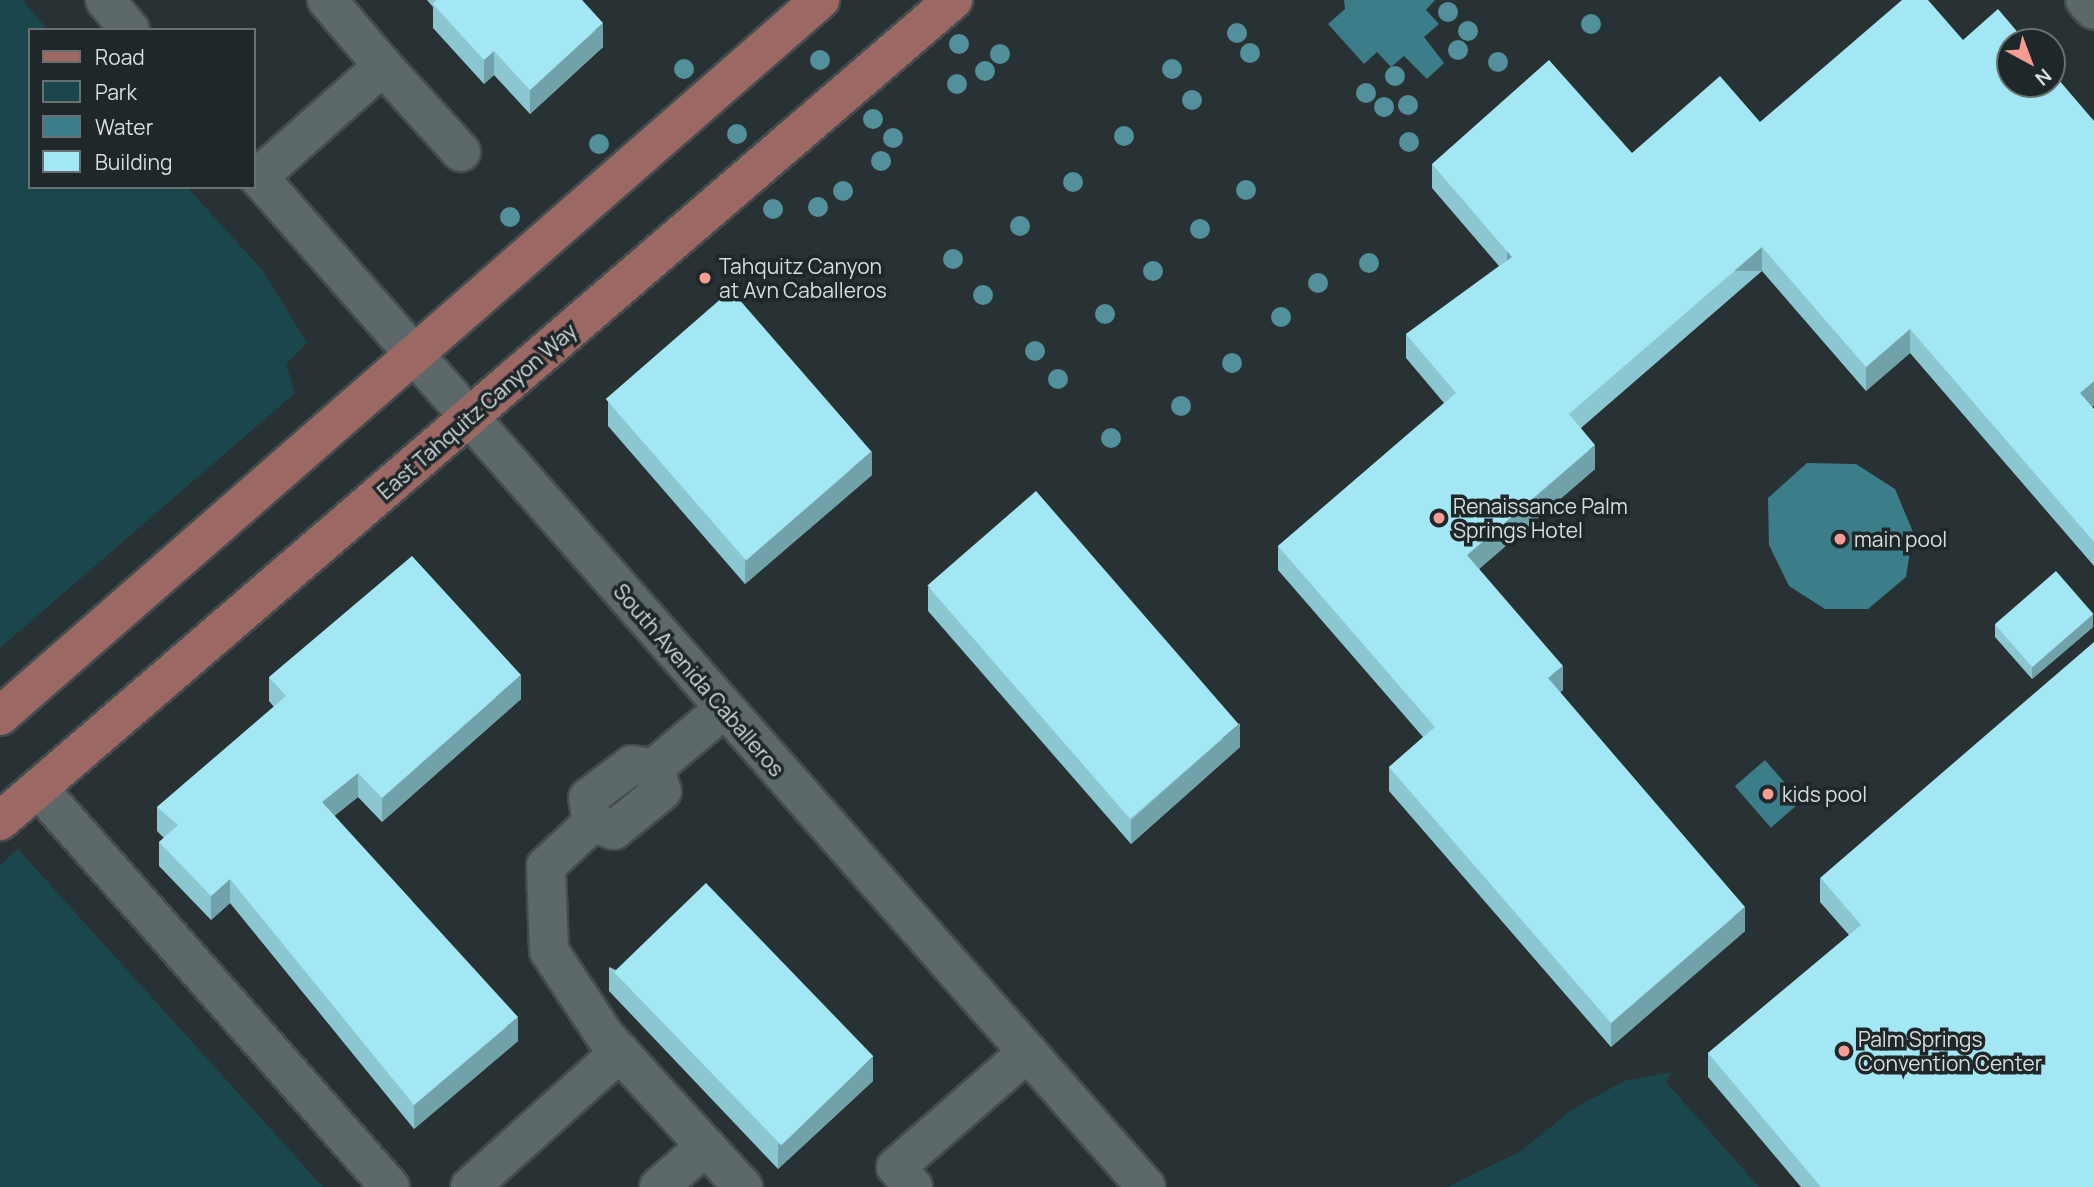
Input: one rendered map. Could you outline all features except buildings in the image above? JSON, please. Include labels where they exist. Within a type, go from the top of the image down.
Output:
[{"type":"main road","points":[[0,716],[820,0]]},
{"type":"main road","name":"East Tahquitz Canyon Way","points":[[0,821],[953,0]]},
{"type":"street","points":[[104,0],[128,28]]},
{"type":"street","points":[[327,0],[461,152]]},
{"type":"street","points":[[2085,0],[2094,10]]},
{"type":"street","points":[[256,175],[383,66]]},
{"type":"street","name":"South Avenida Caballeros","points":[[256,175],[1146,1187]]},
{"type":"street","points":[[724,709],[654,768],[632,765],[588,797],[592,823],[546,866],[549,951],[620,1052],[743,1187]]},
{"type":"street","points":[[38,788],[390,1187]]},
{"type":"street","points":[[470,1187],[620,1052]]},
{"type":"street","points":[[894,1180],[1028,1052]]},
{"type":"street","points":[[659,1187],[706,1146]]},
{"type":"green space","points":[[0,0],[22,0],[46,28],[28,28],[28,189],[189,189],[264,272],[307,343],[286,364],[295,393],[0,648]]},
{"type":"green space","points":[[18,849],[323,1187],[0,1187],[0,865]]},
{"type":"green space","points":[[1672,1072],[1666,1082],[1759,1187],[1447,1187],[1521,1151],[1573,1109],[1624,1081]]},
{"type":"water","points":[[1344,0],[1435,0],[1426,10],[1439,24],[1424,37],[1444,63],[1427,79],[1404,56],[1391,67],[1377,52],[1364,64],[1328,24],[1345,9]]},
{"type":"water","name":"main pool","points":[[1807,463],[1856,464],[1895,489],[1913,532],[1906,577],[1868,609],[1825,609],[1789,586],[1769,545],[1768,498]]},
{"type":"water","name":"kids pool","points":[[1765,760],[1801,802],[1771,828],[1735,786]]},
{"type":"place","name":"Tahquitz Canyon at Avn Caballeros","points":[[705,278]]},
{"type":"place","name":"Renaissance Palm Springs Hotel","points":[[1439,518]]},
{"type":"place","name":"main pool","points":[[1840,539]]},
{"type":"place","name":"kids pool","points":[[1768,794]]},
{"type":"place","name":"Palm Springs Convention Center","points":[[1844,1051]]}]
